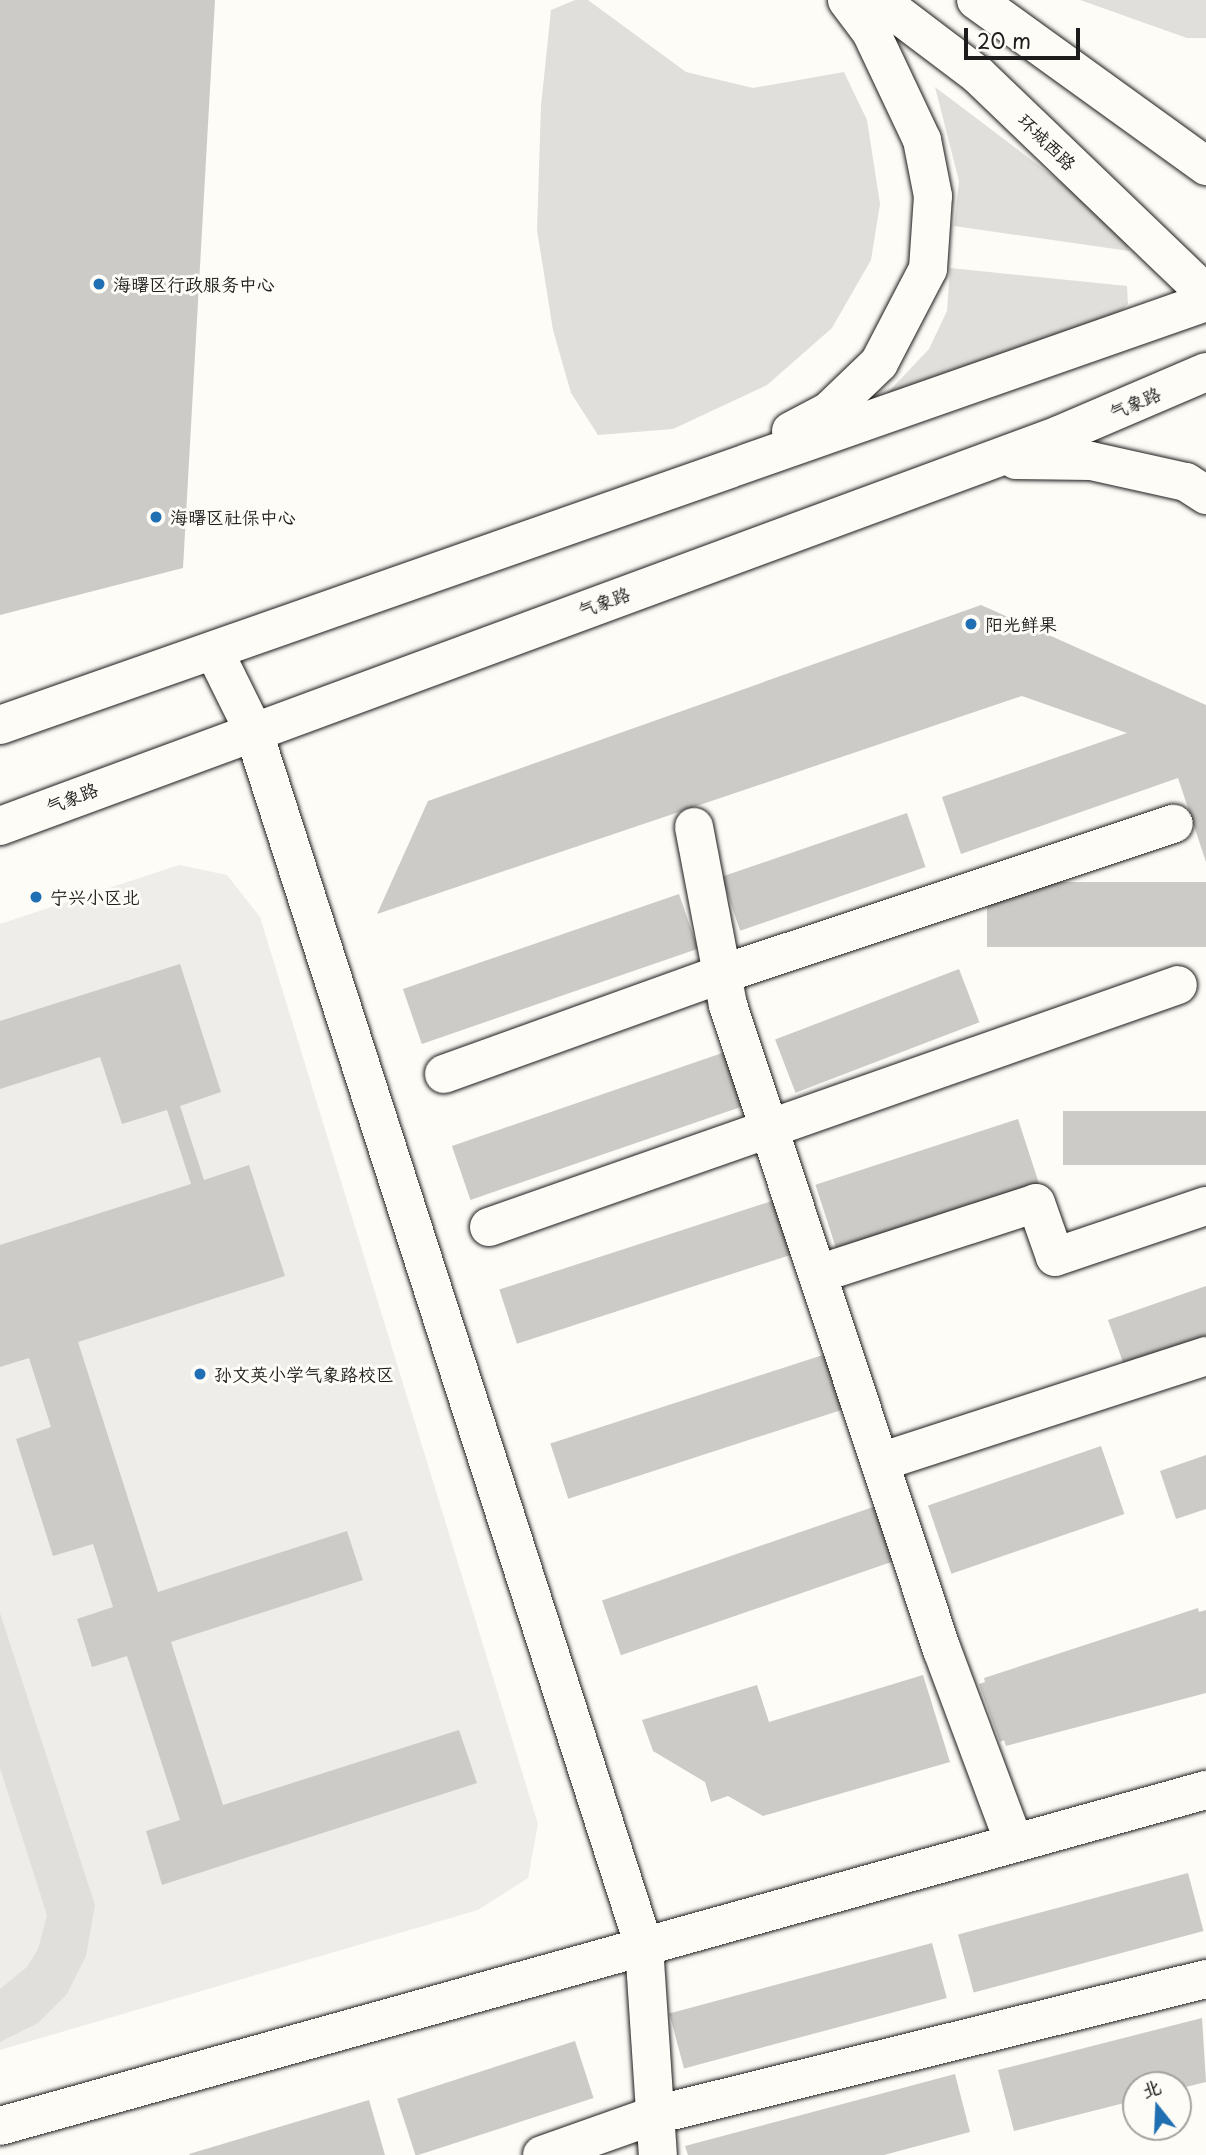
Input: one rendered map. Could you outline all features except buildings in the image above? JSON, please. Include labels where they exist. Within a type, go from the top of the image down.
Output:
[{"type":"street","points":[[713,477],[829,411],[879,363],[928,269],[933,196],[922,140],[871,32],[847,0]]},
{"type":"street","name":"环城西路","points":[[880,0],[978,75],[1206,294]]},
{"type":"street","points":[[976,0],[1206,166]]},
{"type":"street","points":[[0,724],[713,477],[1206,302]]},
{"type":"street","name":"气象路","points":[[0,825],[989,460],[1206,372]]},
{"type":"street","points":[[989,460],[1091,461],[1186,482],[1206,495]]},
{"type":"street","points":[[214,651],[253,730],[644,1946],[658,2155]]},
{"type":"street","points":[[444,1074],[722,974],[1174,824]]},
{"type":"street","points":[[694,827],[722,974],[770,1129],[880,1462],[1014,1843]]},
{"type":"street","points":[[489,1227],[1178,985]]},
{"type":"street","points":[[818,1274],[1036,1203],[1055,1256],[1206,1206]]},
{"type":"street","points":[[880,1462],[1206,1356]]},
{"type":"street","points":[[0,2126],[1206,1790]]},
{"type":"street","points":[[542,2155],[655,2115],[1205,1982]]},
{"type":"shaded area","points":[[575,0],[588,0],[686,72],[753,88],[844,72],[867,120],[880,204],[871,260],[832,328],[767,385],[673,429],[598,435],[571,393],[553,330],[537,230],[541,106],[551,10]]},
{"type":"shaded area","points":[[1080,0],[1206,0],[1206,38],[1187,38]]},
{"type":"shaded area","points":[[935,87],[1104,215],[1126,239],[1129,251],[954,226],[959,181]]},
{"type":"shaded area","points":[[950,268],[1127,286],[1128,304],[1114,317],[876,405],[929,349],[947,311]]},
{"type":"shaded area","name":"孙文英小学气象路校区","points":[[179,865],[227,875],[260,917],[538,1824],[528,1878],[478,1910],[0,2050],[0,924]]},
{"type":"shaded area","points":[[0,1613],[95,1905],[86,1956],[67,1994],[38,2023],[0,2042],[0,1989],[27,1967],[38,1949],[47,1915],[0,1768]]},
{"type":"place","name":"海曙区行政服务中心","points":[[99,284]]},
{"type":"place","name":"海曙区社保中心","points":[[156,517]]},
{"type":"place","name":"阳光鲜果","points":[[971,624]]},
{"type":"place","name":"宁兴小区北","points":[[36,897]]},
{"type":"place","name":"孙文英小学气象路校区","points":[[200,1374]]}]
